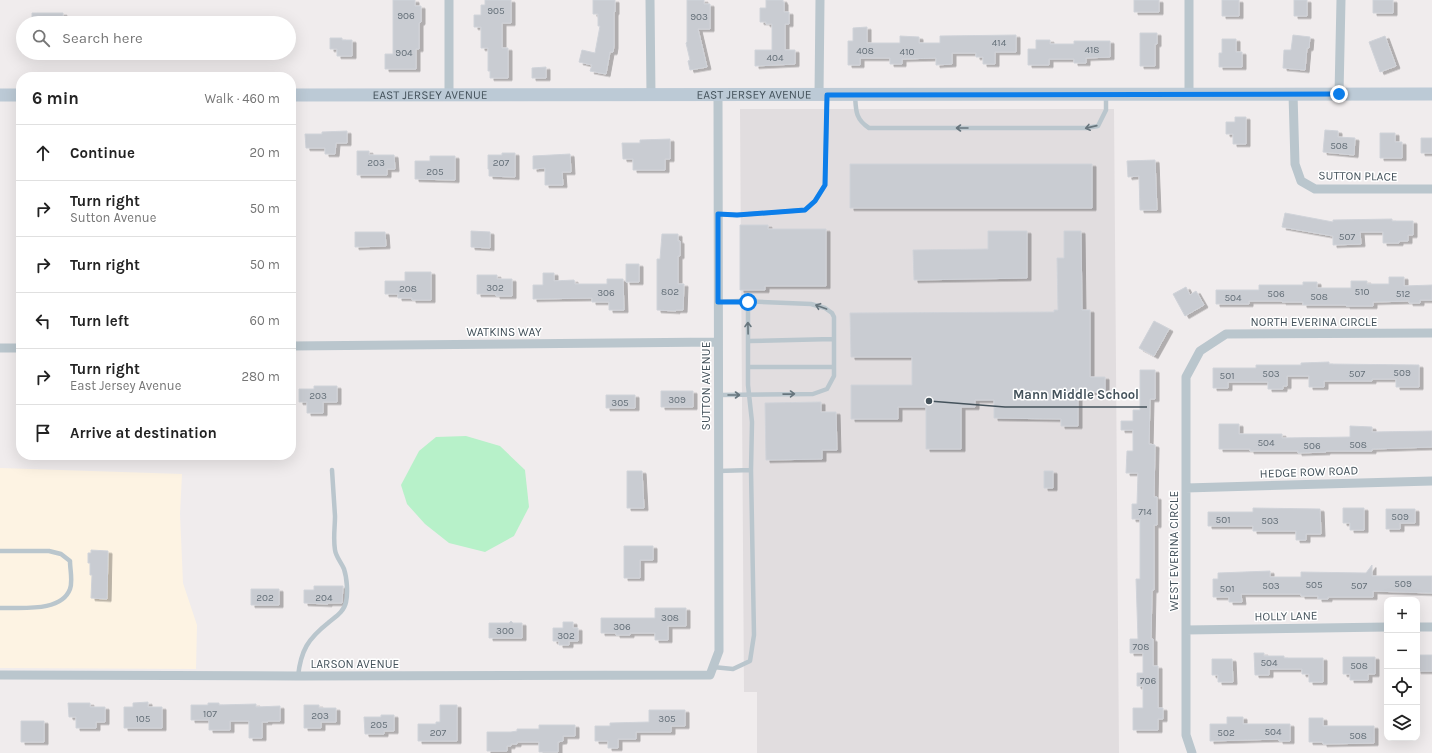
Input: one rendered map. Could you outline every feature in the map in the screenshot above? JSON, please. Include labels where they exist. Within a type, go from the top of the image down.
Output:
[{"type":"street","points":[[449,0],[449,95]]},
{"type":"street","points":[[650,0],[650,95]]},
{"type":"street","points":[[820,0],[823,95]]},
{"type":"street","points":[[1189,0],[1189,95]]},
{"type":"street","points":[[1339,94],[1341,0]]},
{"type":"street","name":"SUTTON PLACE","points":[[1293,94],[1295,164],[1301,181],[1314,188],[1432,189]]},
{"type":"street","name":"EAST JERSEY AVENUE","points":[[296,95],[1432,94]]},
{"type":"street","points":[[0,95],[16,95]]},
{"type":"street","name":"SUTTON AVENUE","points":[[711,671],[719,651],[718,95]]},
{"type":"street","name":"NORTH EVERINA CIRCLE","points":[[1200,351],[1226,334],[1432,333]]},
{"type":"street","name":"WATKINS WAY","points":[[296,346],[718,342]]},
{"type":"street","points":[[0,348],[16,348]]},
{"type":"street","name":"WEST EVERINA CIRCLE","points":[[1192,753],[1186,735],[1186,377],[1200,351]]},
{"type":"street","name":"HEDGE ROW ROAD","points":[[1186,488],[1432,481]]},
{"type":"street","name":"HOLLY LANE","points":[[1186,630],[1384,627]]},
{"type":"street","points":[[1420,627],[1432,627]]},
{"type":"street","name":"LARSON AVENUE","points":[[0,675],[298,676],[711,671]]},
{"type":"lane","points":[[718,214],[737,215],[805,210],[815,201],[825,185],[823,95]]},
{"type":"lane","points":[[855,95],[856,113],[863,124],[869,128],[1086,128],[1098,126],[1106,110],[1106,95]]},
{"type":"lane","points":[[718,302],[811,304],[825,308],[832,312],[834,317],[834,376],[827,389],[813,394],[718,395]]},
{"type":"lane","points":[[711,671],[733,669],[750,661],[754,635],[751,470],[752,422],[748,385],[748,302]]},
{"type":"lane","points":[[749,341],[833,339]]},
{"type":"lane","points":[[748,368],[834,367]]},
{"type":"lane","points":[[298,676],[299,661],[306,646],[326,624],[339,614],[344,608],[346,602],[347,594],[344,570],[335,552],[335,516],[332,470]]},
{"type":"lane","points":[[718,471],[751,470]]},
{"type":"lane","points":[[0,551],[49,551],[61,554],[70,561],[71,587],[66,597],[54,604],[35,607],[0,608]]},
{"type":"shaded area","points":[[740,109],[1114,109],[1119,753],[757,753],[757,692],[744,692]]},
{"type":"shaded area","points":[[0,468],[182,474],[180,514],[183,583],[197,625],[196,669],[0,668]]},
{"type":"green space","points":[[466,436],[500,446],[525,470],[529,507],[514,536],[485,552],[449,543],[425,524],[407,504],[401,485],[419,451],[436,437]]},
{"type":"building","points":[[393,0],[415,0],[415,6],[421,6],[421,22],[419,23],[419,49],[416,49],[416,69],[385,69],[385,54],[393,54]]},
{"type":"building","points":[[485,0],[511,0],[511,23],[502,23],[502,48],[508,48],[508,78],[490,78],[490,71],[488,71],[488,48],[481,48],[481,27],[474,27],[474,15],[481,15],[481,5],[485,5]]},
{"type":"building","points":[[593,0],[615,0],[614,46],[613,52],[610,52],[606,74],[590,71],[592,65],[579,62],[582,50],[595,53],[600,26],[598,26],[598,14],[593,14]]},
{"type":"building","points":[[687,0],[704,0],[704,4],[710,4],[710,29],[698,29],[707,67],[690,70],[688,61],[690,60],[686,43]]},
{"type":"building","points":[[766,0],[783,0],[784,12],[789,12],[789,24],[785,24],[785,50],[795,50],[795,64],[755,66],[755,50],[772,50],[772,24],[760,22],[760,8],[766,8]]},
{"type":"building","points":[[1134,0],[1159,0],[1159,12],[1134,12]]},
{"type":"building","points":[[1222,0],[1239,0],[1239,16],[1222,16]]},
{"type":"building","points":[[1294,0],[1307,0],[1307,16],[1294,16]]},
{"type":"building","points":[[1373,0],[1393,0],[1393,13],[1373,13]]},
{"type":"building","points":[[32,13],[63,13],[63,16],[32,16]]},
{"type":"building","points":[[867,27],[867,43],[900,43],[900,36],[919,37],[919,43],[940,43],[940,36],[1016,35],[1016,52],[995,52],[995,64],[983,64],[983,57],[976,57],[976,53],[952,53],[952,64],[936,65],[936,58],[902,59],[902,64],[890,64],[890,58],[860,58],[860,65],[848,65],[848,41],[853,41],[853,28]]},
{"type":"building","points":[[1140,33],[1157,33],[1157,44],[1155,44],[1155,66],[1140,66]]},
{"type":"building","points":[[1293,35],[1310,37],[1309,48],[1307,48],[1305,70],[1283,68],[1284,50],[1291,50]]},
{"type":"building","points":[[1385,36],[1396,66],[1380,72],[1369,42]]},
{"type":"building","points":[[330,38],[352,40],[352,56],[337,56],[337,49],[330,49]]},
{"type":"building","points":[[1222,39],[1236,39],[1236,52],[1242,52],[1242,67],[1219,67],[1219,53],[1222,53]]},
{"type":"building","points":[[1036,40],[1050,40],[1050,44],[1074,44],[1074,41],[1110,41],[1110,57],[1086,58],[1086,63],[1074,63],[1074,59],[1049,59],[1049,65],[1028,65],[1028,49],[1036,49]]},
{"type":"building","points":[[546,67],[546,78],[532,78],[532,68]]},
{"type":"building","points":[[1235,117],[1246,117],[1246,144],[1233,144],[1233,134],[1226,134],[1226,122],[1235,122]]},
{"type":"building","points":[[1325,130],[1338,131],[1338,137],[1355,138],[1354,155],[1323,152]]},
{"type":"building","points":[[347,131],[347,143],[336,143],[335,154],[325,154],[325,148],[306,148],[305,134],[322,134],[322,132]]},
{"type":"building","points":[[1380,133],[1395,133],[1395,142],[1402,142],[1402,158],[1380,158]]},
{"type":"building","points":[[1421,138],[1432,138],[1432,153],[1421,153]]},
{"type":"building","points":[[670,139],[670,159],[665,159],[665,170],[633,170],[633,159],[623,159],[622,143],[640,143],[640,140]]},
{"type":"building","points":[[357,151],[369,151],[369,155],[394,155],[395,169],[387,169],[387,175],[357,175]]},
{"type":"building","points":[[502,153],[515,153],[515,177],[489,176],[488,155],[502,155]]},
{"type":"building","points":[[570,154],[571,172],[562,172],[563,185],[545,185],[545,168],[533,169],[533,156]]},
{"type":"building","points":[[430,156],[455,156],[455,180],[415,179],[415,161],[430,161]]},
{"type":"building","points":[[1155,160],[1157,210],[1140,210],[1139,176],[1128,177],[1127,161]]},
{"type":"building","points":[[850,164],[1092,164],[1092,208],[850,208]]},
{"type":"building","points":[[1285,213],[1333,222],[1333,220],[1392,219],[1392,221],[1413,221],[1413,235],[1408,235],[1408,241],[1399,241],[1399,243],[1383,243],[1383,232],[1360,232],[1361,244],[1333,245],[1333,236],[1282,227]]},
{"type":"building","points":[[740,225],[768,225],[768,229],[826,229],[826,286],[765,286],[765,290],[740,290]]},
{"type":"building","points":[[471,231],[490,232],[490,248],[471,247]]},
{"type":"building","points":[[988,231],[1027,231],[1027,278],[914,280],[913,250],[988,249]]},
{"type":"building","points":[[1064,231],[1081,231],[1082,310],[1090,310],[1090,377],[1105,377],[1105,392],[1078,392],[1078,426],[1061,426],[1061,419],[994,418],[994,400],[975,400],[975,407],[961,407],[961,449],[926,449],[926,407],[898,407],[898,419],[851,419],[851,385],[912,385],[912,357],[851,357],[850,313],[1054,312],[1054,310],[1058,310],[1057,258],[1064,258]]},
{"type":"building","points":[[355,232],[385,232],[386,246],[355,247]]},
{"type":"building","points":[[662,234],[678,234],[678,241],[680,241],[680,256],[678,256],[678,284],[684,284],[683,310],[657,310],[657,259],[660,259]]},
{"type":"building","points":[[626,264],[639,264],[639,282],[626,282]]},
{"type":"building","points":[[405,272],[431,272],[431,300],[412,300],[412,298],[398,298],[398,294],[385,294],[385,281],[405,281]]},
{"type":"building","points":[[543,273],[554,273],[554,281],[574,280],[575,284],[607,284],[607,279],[623,279],[624,310],[609,310],[609,302],[592,302],[592,298],[533,299],[533,285],[543,285]]},
{"type":"building","points":[[477,275],[497,275],[497,279],[512,279],[512,296],[477,294]]},
{"type":"building","points":[[1389,277],[1404,277],[1404,286],[1432,285],[1432,300],[1420,300],[1420,303],[1409,303],[1409,301],[1373,302],[1373,306],[1303,305],[1303,302],[1282,301],[1249,301],[1249,304],[1216,304],[1216,290],[1259,290],[1259,285],[1303,285],[1303,282],[1317,282],[1317,288],[1351,288],[1351,281],[1367,281],[1367,284],[1389,284]]},
{"type":"building","points":[[1186,287],[1190,295],[1196,291],[1204,305],[1185,316],[1173,294]]},
{"type":"building","points":[[1154,321],[1169,329],[1154,356],[1139,348]]},
{"type":"building","points":[[1329,362],[1329,364],[1419,365],[1419,387],[1396,387],[1396,379],[1372,379],[1372,381],[1324,381],[1324,387],[1309,387],[1309,376],[1287,376],[1287,386],[1283,386],[1283,389],[1268,389],[1268,382],[1228,382],[1228,388],[1213,388],[1213,368],[1256,368],[1256,365],[1301,365],[1301,363]]},
{"type":"building","points":[[1140,370],[1155,370],[1155,399],[1150,399],[1149,444],[1155,445],[1154,497],[1157,497],[1157,525],[1154,525],[1154,590],[1152,590],[1151,639],[1153,639],[1153,666],[1158,666],[1158,708],[1163,708],[1163,719],[1158,719],[1158,730],[1133,730],[1133,708],[1143,708],[1143,686],[1137,686],[1137,673],[1143,673],[1143,653],[1130,653],[1130,639],[1138,639],[1136,579],[1140,579],[1140,519],[1132,519],[1132,504],[1137,504],[1138,473],[1126,473],[1127,451],[1133,451],[1133,430],[1121,430],[1121,421],[1133,421],[1133,410],[1140,410]]},
{"type":"building","points":[[314,386],[337,386],[337,402],[323,402],[323,413],[307,413],[307,402],[299,402],[299,389],[314,389]]},
{"type":"building","points":[[661,391],[693,391],[693,407],[661,407]]},
{"type":"building","points":[[606,395],[635,395],[635,408],[606,408]]},
{"type":"building","points":[[821,402],[821,412],[836,412],[837,450],[822,450],[822,459],[766,460],[765,403]]},
{"type":"building","points":[[1219,424],[1239,424],[1239,434],[1282,434],[1282,438],[1350,437],[1350,426],[1372,427],[1372,432],[1432,431],[1432,447],[1372,449],[1372,451],[1326,451],[1298,453],[1298,451],[1250,451],[1250,449],[1219,449]]},
{"type":"building","points":[[627,471],[642,471],[644,508],[627,508]]},
{"type":"building","points":[[1044,471],[1053,471],[1053,488],[1044,488]]},
{"type":"building","points":[[1253,508],[1320,509],[1321,534],[1306,534],[1306,540],[1296,540],[1296,531],[1253,531],[1253,526],[1208,526],[1208,512],[1253,512]]},
{"type":"building","points":[[1343,508],[1364,508],[1364,530],[1350,530],[1350,523],[1343,523]]},
{"type":"building","points":[[1386,509],[1415,509],[1415,523],[1400,523],[1400,529],[1386,529]]},
{"type":"building","points":[[624,546],[653,546],[653,560],[640,560],[640,578],[624,578]]},
{"type":"building","points":[[91,550],[108,551],[107,599],[91,598],[92,575],[90,575],[88,553],[91,553]]},
{"type":"building","points":[[1372,565],[1372,576],[1432,576],[1432,593],[1373,591],[1373,597],[1328,597],[1328,599],[1318,599],[1318,596],[1301,596],[1301,594],[1241,594],[1242,602],[1229,602],[1229,597],[1213,597],[1213,579],[1218,579],[1218,573],[1270,571],[1270,577],[1301,577],[1301,572],[1366,573]]},
{"type":"building","points":[[314,586],[343,586],[342,603],[304,603],[304,590],[314,590]]},
{"type":"building","points":[[251,589],[279,589],[279,605],[251,605]]},
{"type":"building","points":[[655,608],[686,608],[686,626],[668,626],[668,640],[655,640],[655,633],[630,633],[630,635],[616,635],[616,633],[601,633],[601,618],[655,618]]},
{"type":"building","points":[[511,621],[513,623],[522,623],[522,638],[489,638],[489,623],[509,623]]},
{"type":"building","points":[[563,622],[573,622],[573,628],[578,628],[578,641],[569,641],[569,645],[559,645],[559,641],[553,641],[553,628],[563,628]]},
{"type":"building","points":[[1254,653],[1264,653],[1264,656],[1284,656],[1284,658],[1323,658],[1323,682],[1309,682],[1309,674],[1302,674],[1302,669],[1269,669],[1269,675],[1255,675]]},
{"type":"building","points":[[1420,655],[1432,655],[1432,671],[1420,671]]},
{"type":"building","points":[[1343,657],[1375,657],[1375,674],[1368,674],[1368,680],[1350,680],[1350,674],[1343,674]]},
{"type":"building","points":[[1212,659],[1232,659],[1233,682],[1218,682],[1218,675],[1212,675]]},
{"type":"building","points":[[148,702],[148,707],[162,707],[162,728],[124,728],[124,707],[133,707],[133,703]]},
{"type":"building","points":[[68,703],[90,703],[90,707],[105,707],[105,722],[96,722],[96,728],[76,728],[76,717],[69,717]]},
{"type":"building","points":[[208,703],[219,703],[219,705],[256,704],[256,707],[280,706],[280,721],[262,722],[262,738],[249,738],[249,721],[230,721],[230,730],[209,730],[209,720],[191,720],[191,705],[208,705]]},
{"type":"building","points":[[304,705],[319,705],[319,708],[336,708],[336,722],[321,722],[321,728],[304,728]]},
{"type":"building","points":[[440,705],[457,705],[457,741],[418,741],[418,724],[436,724],[436,722],[440,722]]},
{"type":"building","points":[[649,710],[685,710],[685,726],[671,726],[671,732],[636,732],[636,739],[618,739],[618,748],[608,748],[608,741],[595,741],[595,726],[610,726],[610,723],[649,722]]},
{"type":"building","points":[[381,715],[394,715],[394,731],[384,731],[384,734],[365,734],[364,717],[381,717]]},
{"type":"building","points":[[1227,717],[1243,717],[1243,724],[1290,724],[1290,741],[1279,741],[1279,739],[1210,741],[1210,724],[1227,724]]},
{"type":"building","points":[[1309,718],[1323,718],[1323,726],[1374,726],[1374,743],[1323,744],[1323,742],[1309,742]]},
{"type":"building","points":[[21,721],[44,721],[44,742],[21,742]]},
{"type":"building","points":[[539,725],[575,725],[575,736],[563,736],[563,741],[558,742],[558,752],[539,752],[539,742],[517,742],[517,744],[507,746],[507,751],[487,751],[487,732],[511,732],[517,731],[517,729],[539,729]]},
{"type":"place","name":"Mann Middle School","points":[[929,401]]},
{"type":"route","points":[[748,302],[718,302],[718,214],[737,215],[805,210],[815,201],[825,185],[827,95],[1339,94]]}]
